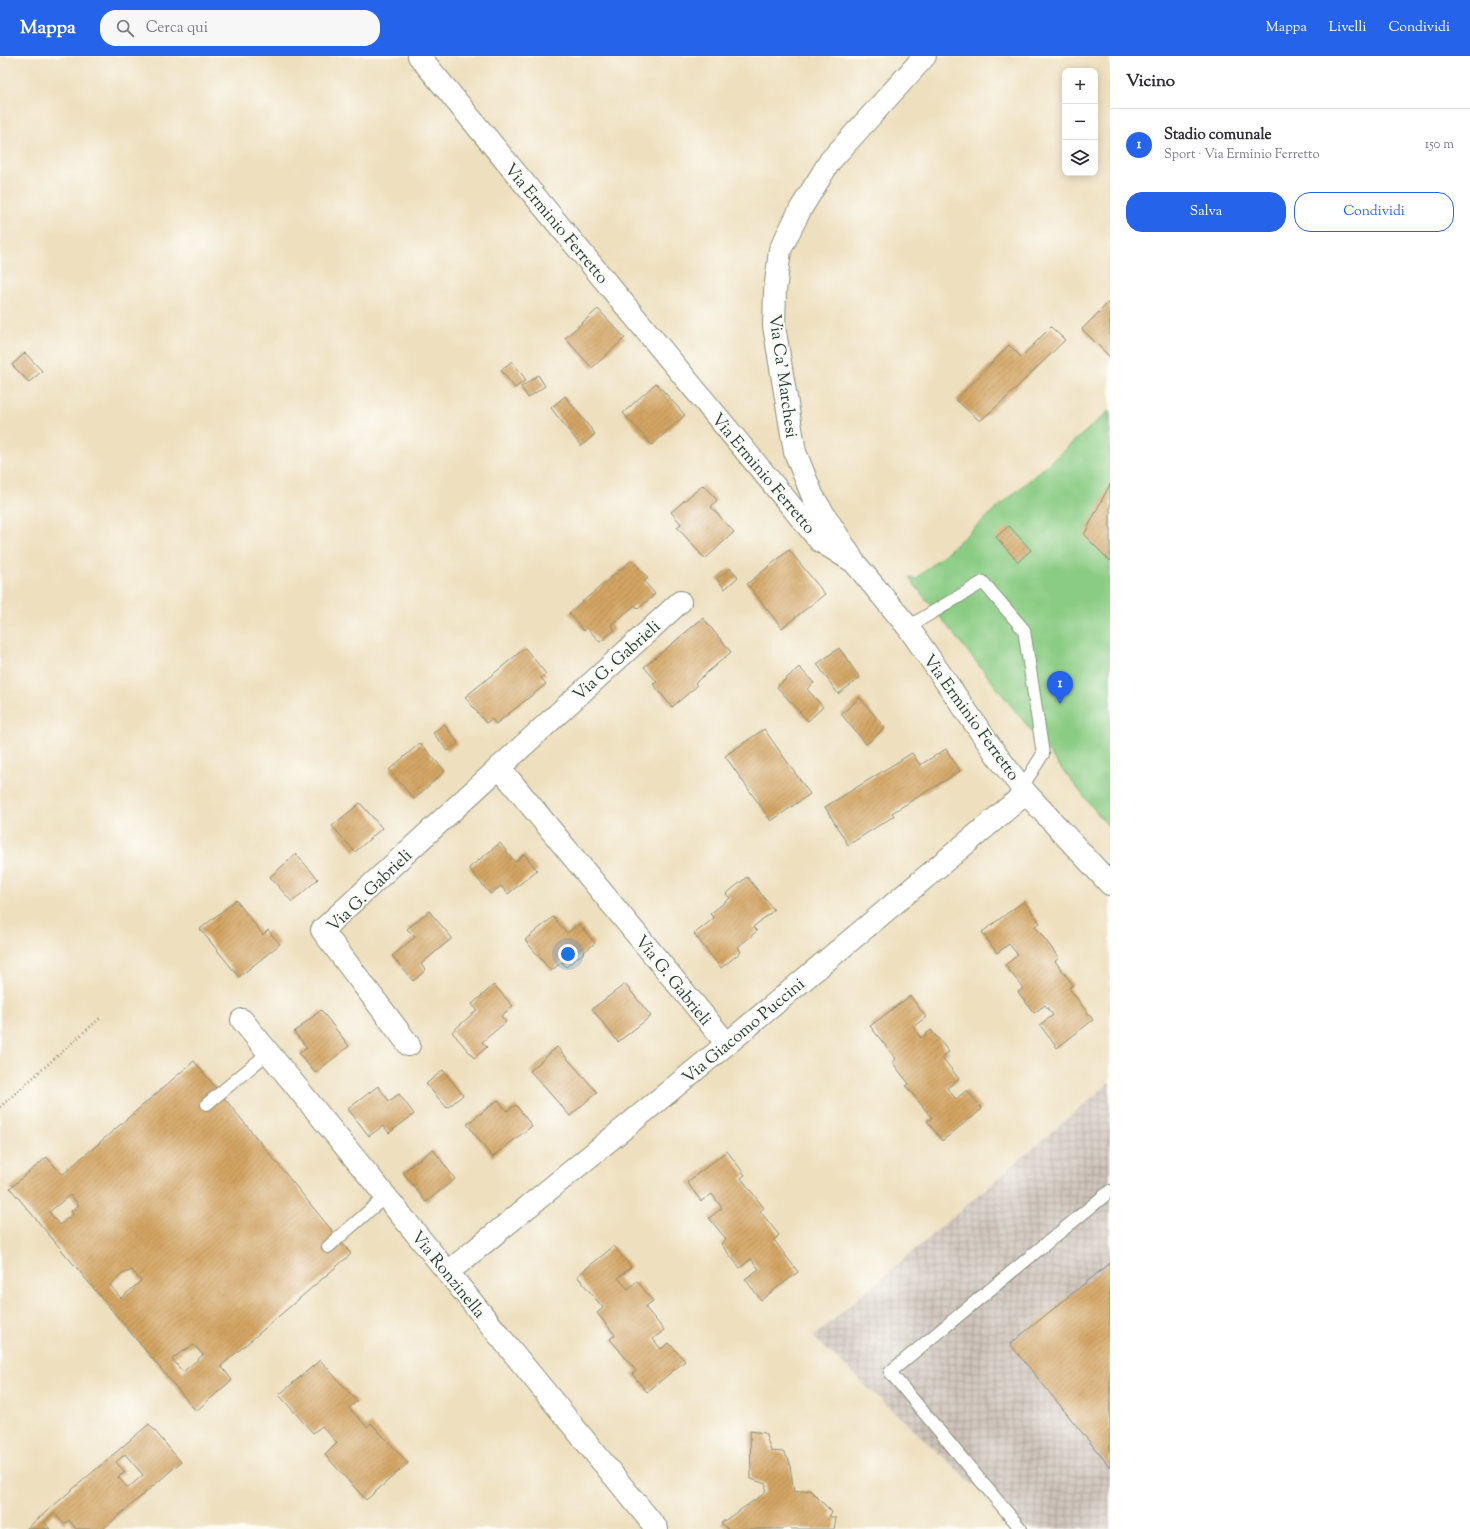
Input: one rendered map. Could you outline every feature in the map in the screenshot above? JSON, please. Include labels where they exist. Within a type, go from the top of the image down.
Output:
[{"type":"street","name":"Via Erminio Ferretto","points":[[419,56],[820,541],[854,562],[908,626],[998,757],[1024,790],[1110,884]]},
{"type":"street","name":"Via Ca' Marchesi","points":[[854,562],[813,497],[795,452],[774,326],[775,291],[779,257],[780,250],[800,210],[830,162],[925,56]]},
{"type":"street","name":"Via G. Gabrieli","points":[[409,1046],[322,930],[680,602]]},
{"type":"street","name":"Via G. Gabrieli","points":[[499,767],[727,1044]]},
{"type":"street","name":"Via Giacomo Puccini","points":[[458,1264],[727,1044],[1024,790]]},
{"type":"street","name":"Via Ronzinella","points":[[242,1020],[657,1529]]},
{"type":"lane","points":[[908,626],[983,582],[1024,630],[1043,754],[1024,790]]},
{"type":"lane","points":[[207,1104],[268,1053]]},
{"type":"lane","points":[[1021,1529],[890,1372],[1110,1191]]},
{"type":"lane","points":[[328,1247],[386,1196]]},
{"type":"path","points":[[0,1108],[100,1018]]},
{"type":"shaded area","points":[[1110,1082],[1110,1529],[1017,1529],[1017,1525],[813,1337]]},
{"type":"green space","points":[[1110,410],[1110,829],[909,578],[916,579]]},
{"type":"building","points":[[1110,301],[1110,357],[1082,329]]},
{"type":"building","points":[[598,309],[625,338],[592,368],[565,338]]},
{"type":"building","points":[[1051,327],[1065,340],[1006,398],[980,421],[956,400],[1009,345],[1021,357]]},
{"type":"building","points":[[25,353],[42,371],[29,382],[12,365]]},
{"type":"building","points":[[512,361],[526,380],[515,388],[501,370]]},
{"type":"building","points":[[538,375],[545,386],[528,398],[521,387]]},
{"type":"building","points":[[656,383],[685,415],[652,445],[623,413]]},
{"type":"building","points":[[565,396],[595,434],[581,446],[551,408]]},
{"type":"building","points":[[1110,484],[1110,561],[1084,535]]},
{"type":"building","points":[[703,485],[717,500],[711,507],[734,532],[705,559],[677,527],[681,524],[671,512]]},
{"type":"building","points":[[1009,526],[1031,550],[1018,562],[996,537]]},
{"type":"building","points":[[789,550],[825,594],[782,628],[747,584]]},
{"type":"building","points":[[632,560],[648,578],[644,581],[655,594],[638,609],[635,605],[611,625],[615,630],[600,642],[587,628],[584,631],[569,613]]},
{"type":"building","points":[[730,568],[738,577],[725,589],[717,579]]},
{"type":"building","points":[[703,618],[731,652],[695,683],[697,686],[672,707],[653,684],[657,682],[644,667]]},
{"type":"building","points":[[525,648],[546,674],[541,678],[546,684],[496,724],[492,719],[486,723],[465,697]]},
{"type":"building","points":[[839,648],[860,678],[838,694],[817,664]]},
{"type":"building","points":[[799,667],[814,683],[807,689],[823,707],[808,721],[777,687]]},
{"type":"building","points":[[860,698],[885,728],[866,744],[841,714]]},
{"type":"building","points":[[444,724],[458,743],[448,751],[433,733]]},
{"type":"building","points":[[764,729],[810,794],[771,821],[725,756]]},
{"type":"building","points":[[420,743],[445,771],[414,799],[389,770]]},
{"type":"building","points":[[946,749],[960,771],[892,813],[894,816],[848,845],[825,807],[912,753],[920,765]]},
{"type":"building","points":[[360,803],[382,828],[355,852],[332,826]]},
{"type":"building","points":[[500,843],[515,862],[524,854],[537,870],[508,894],[501,886],[490,894],[469,868]]},
{"type":"building","points":[[296,854],[318,879],[292,902],[270,877]]},
{"type":"building","points":[[747,877],[774,910],[753,927],[757,931],[738,947],[741,952],[721,968],[694,934],[714,918],[710,914],[730,898],[726,894]]},
{"type":"building","points":[[236,900],[263,935],[268,930],[280,944],[239,977],[200,929]]},
{"type":"building","points":[[1024,901],[1040,923],[1035,926],[1059,958],[1055,961],[1073,985],[1069,988],[1093,1020],[1057,1048],[1040,1025],[1053,1015],[1045,1005],[1034,1013],[1018,992],[1023,988],[1005,965],[1018,955],[1009,944],[997,953],[982,932]]},
{"type":"building","points":[[429,911],[452,938],[421,964],[426,970],[413,981],[392,956],[415,937],[407,929]]},
{"type":"building","points":[[553,917],[567,933],[579,924],[595,943],[566,967],[562,962],[551,971],[525,940]]},
{"type":"building","points":[[625,984],[651,1016],[618,1042],[592,1009]]},
{"type":"building","points":[[494,985],[513,1006],[501,1016],[506,1022],[482,1042],[487,1047],[474,1058],[452,1032],[477,1010],[472,1004]]},
{"type":"building","points":[[910,996],[926,1017],[913,1027],[921,1038],[931,1030],[949,1052],[942,1057],[959,1079],[947,1088],[956,1099],[967,1090],[982,1109],[942,1141],[927,1121],[932,1118],[906,1086],[909,1084],[892,1062],[896,1059],[870,1026]]},
{"type":"building","points":[[321,1010],[349,1046],[315,1073],[299,1053],[307,1048],[294,1032]]},
{"type":"building","points":[[557,1047],[597,1092],[570,1116],[530,1071]]},
{"type":"building","points":[[194,1061],[351,1254],[221,1366],[232,1380],[196,1411],[10,1188],[47,1157],[62,1175]],"holes":[[[70,1195],[79,1205],[71,1211],[73,1214],[60,1225],[49,1212]],[[132,1270],[141,1281],[121,1298],[110,1285],[122,1274]],[[194,1345],[203,1355],[183,1372],[172,1359]]]},
{"type":"building","points":[[443,1070],[463,1095],[447,1108],[426,1084]]},
{"type":"building","points":[[378,1086],[389,1101],[399,1094],[414,1114],[389,1133],[383,1126],[369,1136],[348,1109]]},
{"type":"building","points":[[498,1100],[507,1111],[516,1105],[532,1126],[492,1157],[467,1124]]},
{"type":"building","points":[[433,1149],[455,1179],[426,1202],[403,1172]]},
{"type":"building","points":[[727,1151],[745,1175],[741,1178],[764,1208],[760,1211],[779,1235],[774,1240],[798,1272],[761,1300],[745,1279],[759,1269],[751,1259],[740,1268],[721,1244],[726,1239],[709,1218],[722,1208],[712,1194],[701,1201],[687,1182]]},
{"type":"building","points":[[614,1246],[631,1267],[618,1278],[628,1289],[637,1281],[653,1301],[645,1307],[664,1330],[653,1339],[661,1349],[669,1343],[685,1361],[647,1392],[632,1374],[636,1371],[610,1339],[615,1335],[597,1313],[603,1308],[577,1276]]},
{"type":"building","points":[[1110,1263],[1110,1467],[1010,1344]]},
{"type":"building","points":[[320,1360],[357,1401],[349,1408],[367,1427],[371,1423],[408,1463],[366,1500],[325,1455],[337,1443],[322,1426],[313,1433],[279,1395]]},
{"type":"building","points":[[149,1424],[181,1462],[103,1529],[76,1529],[69,1520],[64,1524],[54,1513],[44,1522],[50,1529],[26,1529]],"holes":[[[125,1454],[143,1475],[128,1488],[118,1477],[125,1472],[116,1462]]]},
{"type":"building","points":[[750,1431],[765,1433],[771,1451],[783,1452],[789,1460],[794,1492],[810,1490],[832,1512],[829,1516],[836,1518],[834,1529],[792,1529],[788,1527],[783,1529],[728,1529],[721,1523],[765,1493],[766,1484],[751,1479]]},
{"type":"place","name":"Stadio comunale","points":[[1060,704]]}]
